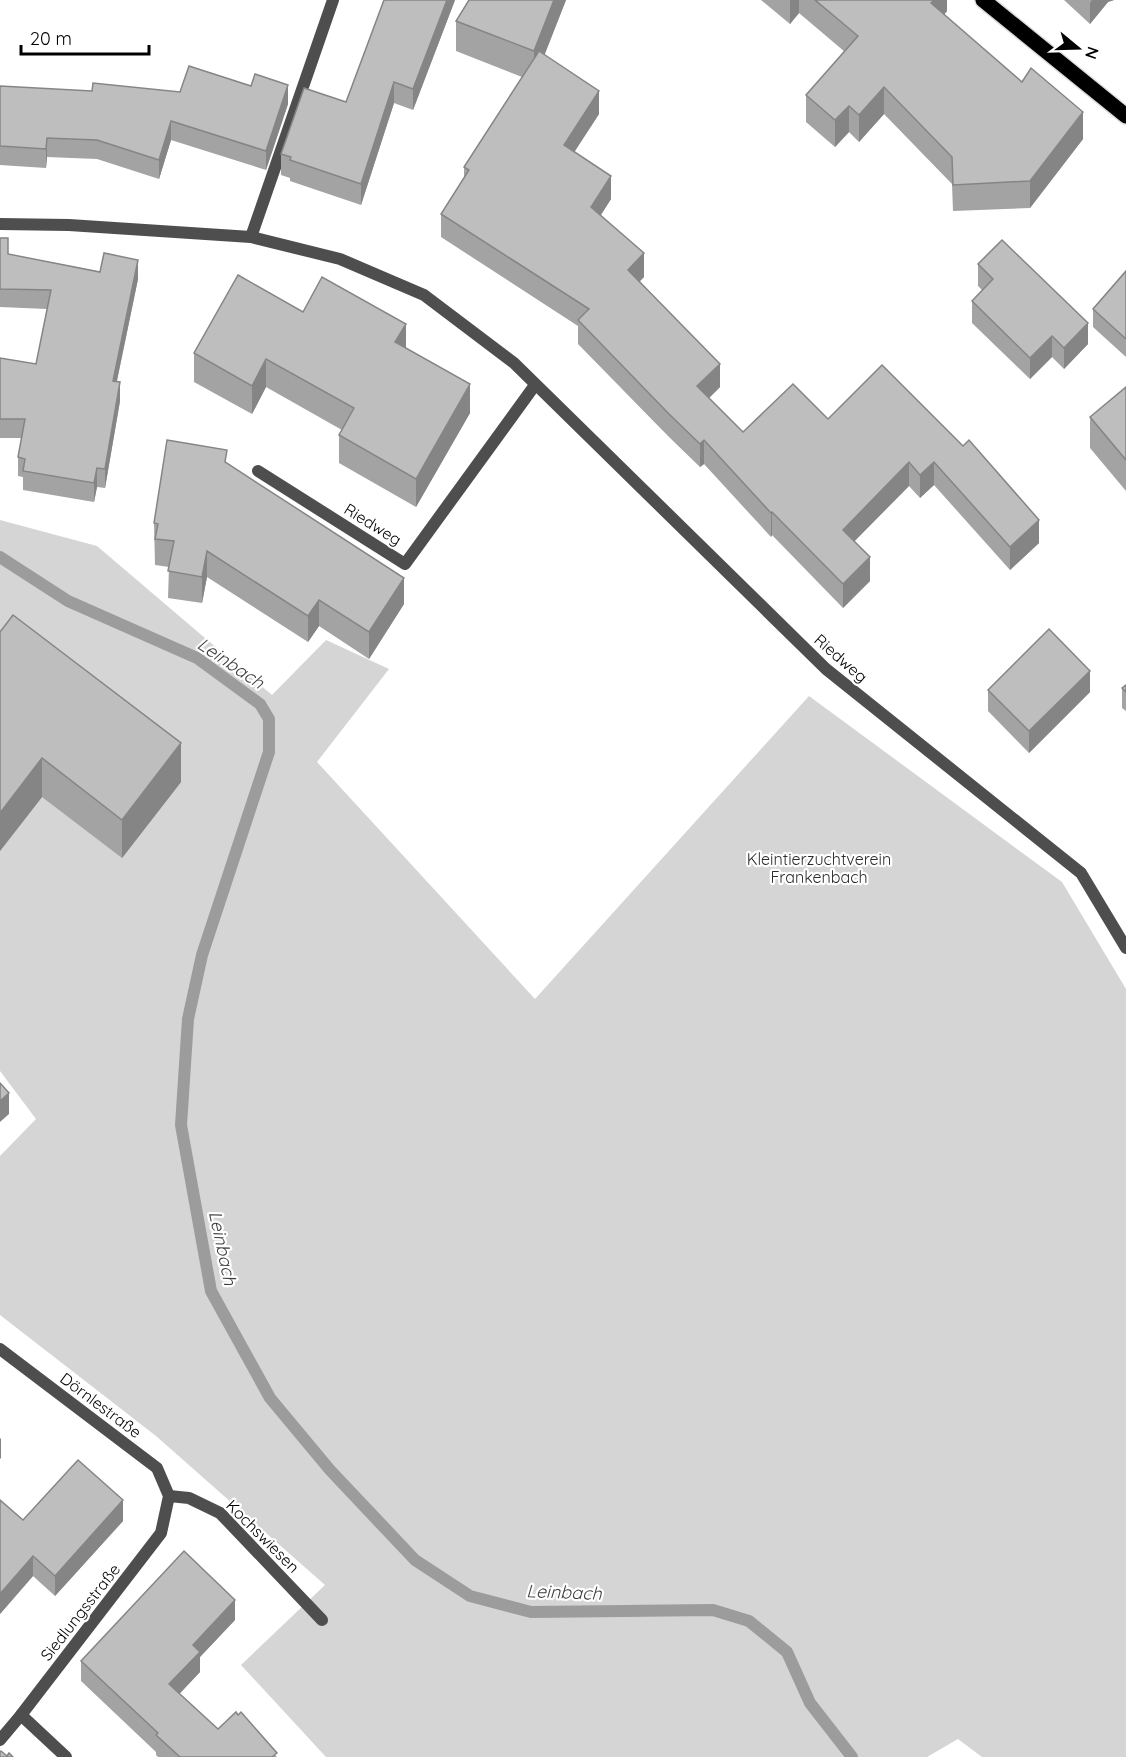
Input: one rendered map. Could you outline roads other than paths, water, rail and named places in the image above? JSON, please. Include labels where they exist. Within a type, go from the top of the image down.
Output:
[{"type":"main road","points":[[983,0],[1126,116]]},
{"type":"street","points":[[251,237],[333,0]]},
{"type":"street","name":"Riedweg","points":[[0,224],[69,225],[251,237],[340,259],[424,295],[514,363],[826,669],[1081,873],[1126,948]]},
{"type":"street","name":"Riedweg","points":[[258,471],[405,564],[535,385]]},
{"type":"street","name":"Dörnlestraße","points":[[0,1349],[157,1468],[169,1496]]},
{"type":"street","name":"Kochswiesen","points":[[169,1496],[189,1498],[220,1513],[322,1620]]},
{"type":"street","name":"Siedlungsstraße","points":[[0,1740],[161,1533],[169,1496]]},
{"type":"street","points":[[21,1715],[66,1757]]},
{"type":"waterway","name":"Leinbach","points":[[0,557],[68,601],[197,658],[260,704],[269,719],[269,752],[202,955],[188,1019],[181,1125],[211,1291],[270,1398],[330,1470],[415,1560],[470,1596],[531,1612],[713,1610],[749,1621],[787,1652],[810,1703],[852,1757]]},
{"type":"park label","name":"Kleintierzuchtverein Frankenbach","points":[[819,868]]}]
